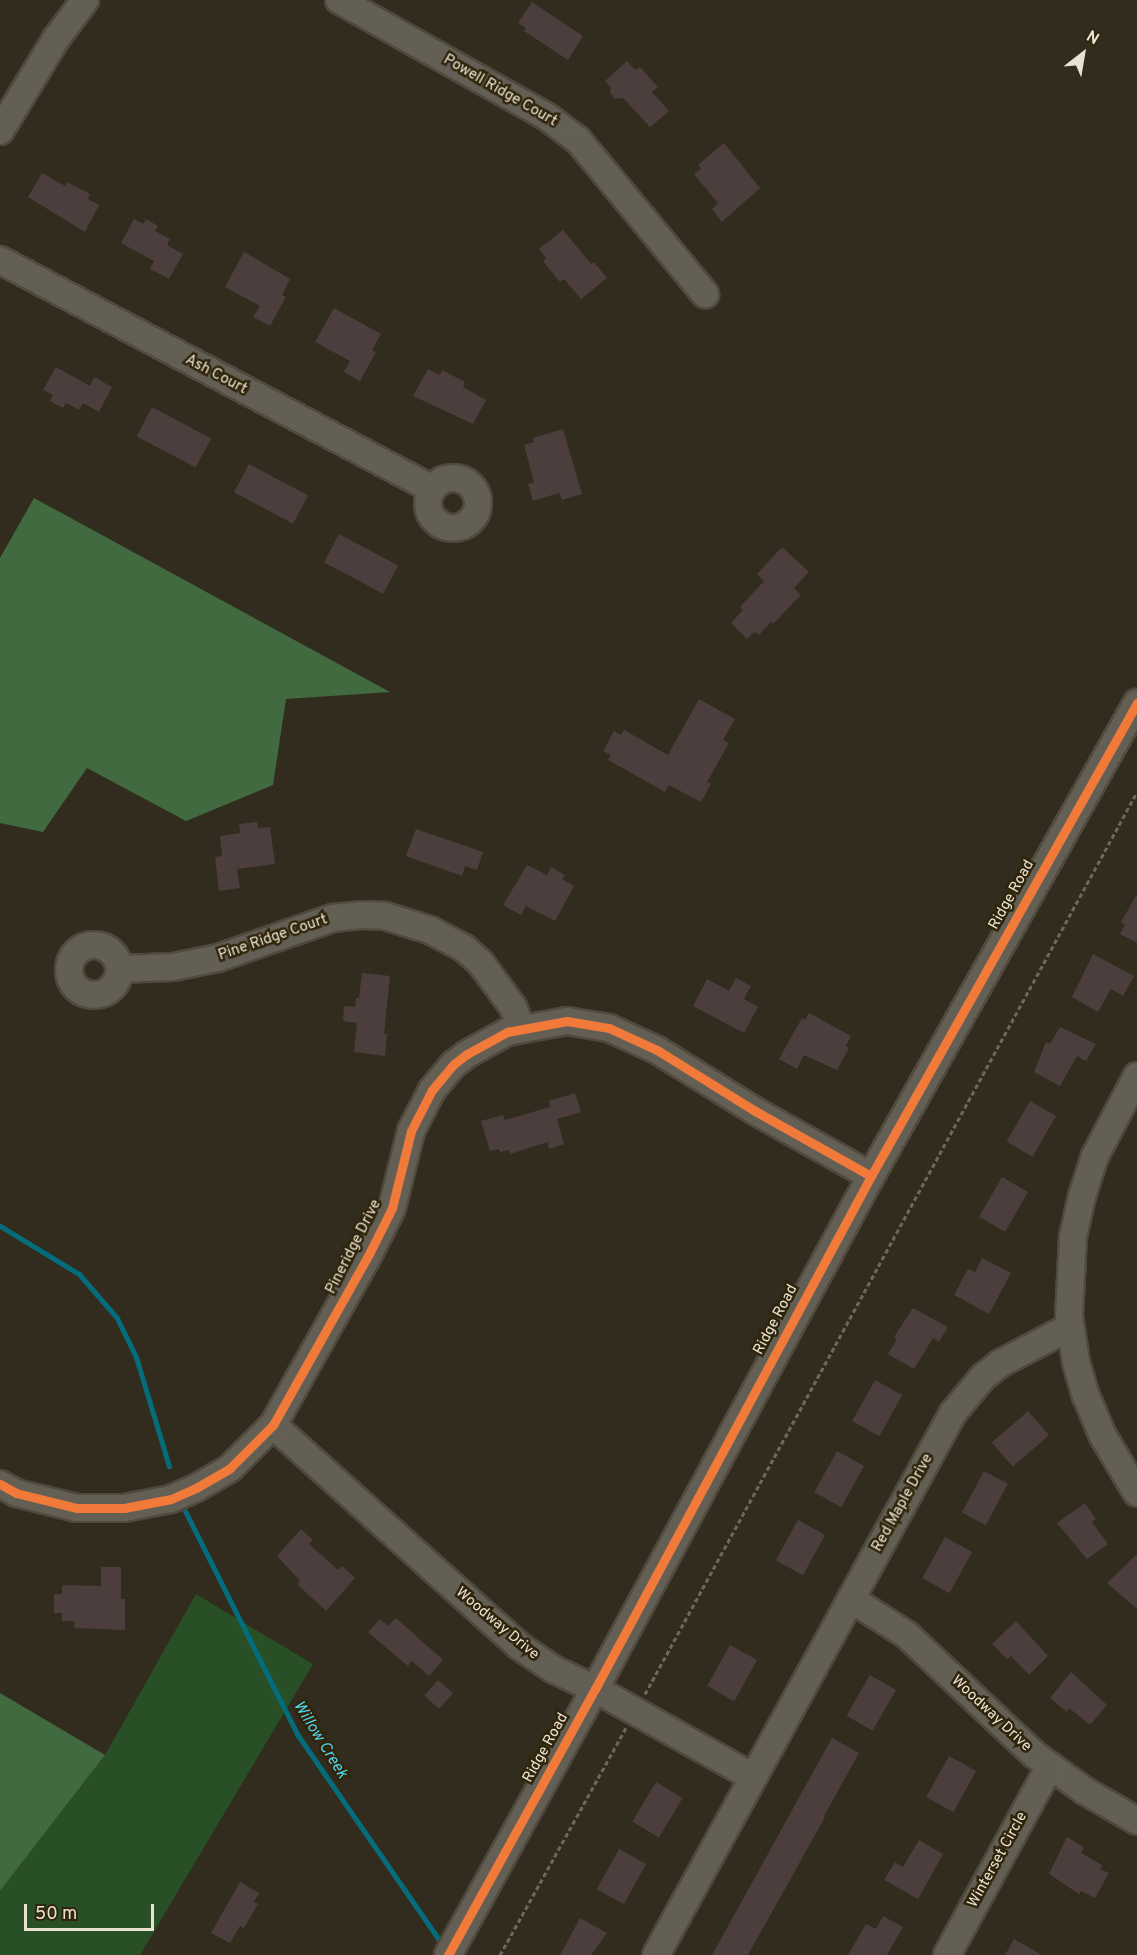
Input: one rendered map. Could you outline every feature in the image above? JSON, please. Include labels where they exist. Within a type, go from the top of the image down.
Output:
[{"type":"street","points":[[0,131],[50,49],[85,0]]},
{"type":"street","name":"Powell Ridge Court","points":[[339,0],[546,116],[578,140],[705,294]]},
{"type":"street","name":"Ash Court","points":[[0,260],[432,489]]},
{"type":"street","name":"Ridge Road","points":[[448,1955],[595,1689],[871,1176],[1137,703]]},
{"type":"street","name":"Pine Ridge Court","points":[[120,969],[173,967],[218,958],[333,918],[362,915],[385,916],[430,930],[455,942],[480,962],[513,1006],[521,1028]]},
{"type":"street","name":"Pineridge Drive","points":[[0,1484],[16,1493],[77,1508],[124,1508],[171,1499],[196,1488],[230,1468],[273,1425],[343,1302],[392,1208],[411,1131],[432,1090],[467,1054],[492,1039],[521,1028],[567,1021],[609,1028],[657,1050],[755,1111],[871,1176]]},
{"type":"street","points":[[1137,1076],[1095,1156],[1082,1196],[1070,1271],[1070,1327],[1076,1362],[1086,1396],[1103,1436],[1137,1493]]},
{"type":"street","name":"Red Maple Drive","points":[[656,1955],[953,1413],[967,1394],[1001,1363],[1070,1327]]},
{"type":"street","name":"Woodway Drive","points":[[273,1425],[519,1646],[554,1669],[595,1689],[634,1713],[753,1777]]},
{"type":"street","name":"Woodway Drive","points":[[851,1599],[907,1635],[1050,1766],[1085,1791],[1137,1821]]},
{"type":"street","name":"Winterset Circle","points":[[947,1955],[1050,1766]]},
{"type":"path","points":[[500,1955],[1137,792]]},
{"type":"green space","points":[[34,498],[390,692],[286,699],[273,785],[186,821],[87,768],[43,832],[0,823],[0,558]]},
{"type":"green space","points":[[196,1594],[313,1664],[140,1955],[0,1955],[0,1891],[105,1755]]},
{"type":"green space","points":[[0,1693],[105,1755],[0,1891]]},
{"type":"building","points":[[532,2],[583,36],[568,60],[524,31],[526,28],[518,23]]},
{"type":"building","points":[[627,61],[635,70],[640,67],[658,87],[652,92],[669,111],[650,127],[623,98],[615,99],[610,93],[611,88],[605,81]]},
{"type":"building","points":[[724,143],[760,188],[722,222],[712,209],[718,203],[694,174],[701,169],[698,165]]},
{"type":"building","points":[[42,173],[65,186],[67,182],[90,194],[88,199],[99,205],[85,232],[28,197]]},
{"type":"building","points":[[134,219],[143,224],[146,219],[158,226],[155,231],[170,239],[167,245],[183,254],[169,279],[150,269],[154,261],[121,243]]},
{"type":"building","points":[[563,230],[591,264],[594,262],[607,278],[581,299],[564,279],[560,282],[543,261],[546,258],[539,249]]},
{"type":"building","points":[[244,252],[290,279],[282,295],[286,297],[270,326],[253,317],[260,306],[225,287]]},
{"type":"building","points":[[334,308],[381,334],[372,350],[376,352],[360,381],[344,372],[350,361],[315,342]]},
{"type":"building","points":[[56,367],[90,386],[94,377],[112,387],[99,412],[83,403],[79,410],[66,403],[63,408],[50,401],[53,395],[43,390]]},
{"type":"building","points":[[428,369],[440,375],[442,370],[465,382],[463,387],[486,400],[473,424],[413,396]]},
{"type":"building","points":[[152,407],[211,438],[196,468],[137,436]]},
{"type":"building","points":[[563,429],[582,494],[562,500],[559,493],[533,501],[528,484],[534,482],[524,445],[534,442],[533,438]]},
{"type":"building","points":[[249,464],[308,495],[293,524],[234,492]]},
{"type":"building","points":[[339,534],[398,565],[383,594],[324,562]]},
{"type":"building","points":[[782,547],[809,572],[794,588],[801,595],[773,624],[771,622],[759,635],[754,632],[747,639],[731,623],[743,610],[740,607],[764,581],[757,574]]},
{"type":"building","points":[[699,699],[735,719],[723,740],[729,743],[707,782],[711,784],[701,802],[669,785],[665,792],[608,760],[611,755],[603,751],[614,731],[621,735],[624,730],[668,755]]},
{"type":"building","points":[[257,822],[258,828],[270,827],[275,864],[237,869],[240,888],[219,891],[215,857],[222,856],[220,836],[240,833],[239,824]]},
{"type":"building","points":[[416,829],[483,852],[477,870],[465,866],[462,876],[406,856]]},
{"type":"building","points":[[527,865],[547,875],[551,867],[565,875],[562,879],[574,886],[555,921],[526,906],[521,915],[503,905]]},
{"type":"building","points":[[1137,894],[1137,943],[1120,934],[1125,925],[1121,922]]},
{"type":"building","points":[[1093,954],[1134,976],[1123,996],[1111,989],[1098,1012],[1072,997]]},
{"type":"building","points":[[362,973],[390,976],[384,1034],[387,1034],[385,1056],[354,1052],[357,1023],[343,1021],[344,1006],[355,1007],[356,998],[359,998]]},
{"type":"building","points":[[736,978],[751,986],[744,999],[758,1007],[744,1033],[693,1006],[707,979],[729,991]]},
{"type":"building","points":[[809,1013],[851,1036],[846,1046],[849,1048],[837,1070],[804,1055],[797,1069],[779,1059],[802,1018],[805,1020]]},
{"type":"building","points":[[1060,1027],[1096,1044],[1086,1061],[1077,1056],[1060,1086],[1034,1072],[1046,1042],[1050,1044]]},
{"type":"building","points":[[575,1093],[581,1112],[557,1119],[564,1144],[549,1149],[548,1142],[510,1154],[509,1150],[490,1151],[481,1121],[503,1115],[505,1120],[550,1107],[549,1101]]},
{"type":"building","points":[[1030,1101],[1056,1116],[1032,1157],[1006,1142]]},
{"type":"building","points":[[1002,1177],[1028,1192],[1005,1232],[979,1217]]},
{"type":"building","points":[[982,1258],[1011,1273],[989,1314],[954,1295],[968,1269],[975,1272]]},
{"type":"building","points":[[913,1308],[948,1327],[939,1342],[933,1338],[914,1369],[888,1354],[897,1339],[894,1337]]},
{"type":"building","points":[[875,1380],[902,1395],[879,1436],[852,1421]]},
{"type":"building","points":[[1028,1411],[1049,1435],[1013,1467],[992,1442]]},
{"type":"building","points":[[837,1451],[864,1466],[841,1507],[814,1492]]},
{"type":"building","points":[[984,1471],[1008,1484],[986,1525],[962,1512]]},
{"type":"building","points":[[1085,1503],[1096,1519],[1092,1522],[1108,1544],[1087,1559],[1057,1523]]},
{"type":"building","points":[[798,1520],[825,1535],[803,1575],[776,1560]]},
{"type":"building","points":[[301,1529],[313,1540],[309,1544],[338,1570],[342,1566],[355,1578],[326,1611],[297,1584],[300,1581],[277,1556]]},
{"type":"building","points":[[945,1537],[972,1552],[949,1593],[922,1578]]},
{"type":"building","points":[[1137,1554],[1137,1609],[1107,1583]]},
{"type":"building","points":[[101,1567],[121,1567],[121,1599],[125,1599],[125,1630],[74,1628],[75,1621],[62,1621],[62,1613],[54,1613],[54,1594],[62,1594],[62,1585],[101,1586]]},
{"type":"building","points":[[396,1618],[443,1660],[429,1676],[412,1661],[408,1666],[368,1632],[380,1619],[388,1626]]},
{"type":"building","points":[[1016,1621],[1048,1656],[1029,1675],[1011,1656],[1007,1659],[992,1644]]},
{"type":"building","points":[[730,1645],[757,1660],[734,1701],[707,1686]]},
{"type":"building","points":[[1071,1672],[1107,1705],[1090,1725],[1069,1708],[1067,1712],[1050,1698]]},
{"type":"building","points":[[870,1675],[896,1690],[872,1731],[846,1716]]},
{"type":"building","points":[[438,1680],[453,1693],[439,1709],[424,1696]]},
{"type":"building","points":[[832,1738],[859,1753],[825,1817],[748,1955],[712,1955]]},
{"type":"building","points":[[949,1756],[976,1771],[953,1812],[926,1797]]},
{"type":"building","points":[[656,1782],[683,1798],[659,1837],[632,1821]]},
{"type":"building","points":[[1067,1837],[1084,1847],[1081,1853],[1102,1865],[1100,1869],[1109,1873],[1095,1898],[1081,1891],[1079,1894],[1049,1874]]},
{"type":"building","points":[[919,1840],[943,1854],[918,1899],[884,1880],[895,1862],[903,1867]]},
{"type":"building","points":[[619,1849],[646,1864],[624,1904],[597,1889]]},
{"type":"building","points":[[240,1882],[259,1893],[254,1902],[258,1904],[244,1928],[240,1926],[230,1943],[211,1933]]},
{"type":"building","points":[[883,1916],[903,1927],[887,1955],[848,1955],[866,1924],[876,1929]]},
{"type":"building","points":[[580,1918],[607,1933],[591,1955],[560,1955]]},
{"type":"building","points":[[1014,1939],[1042,1955],[1005,1955]]},
{"type":"waterway","name":"Willow Creek","points":[[0,1226],[79,1274],[117,1318],[136,1357],[169,1466]]},
{"type":"waterway","name":"Willow Creek","points":[[184,1509],[297,1734],[439,1940]]},
{"type":"cycle path","points":[[448,1955],[595,1689],[871,1176],[1137,703]]},
{"type":"cycle path","points":[[0,1484],[16,1493],[77,1508],[124,1508],[171,1499],[196,1488],[230,1468],[273,1425],[370,1252],[392,1208],[411,1131],[432,1090],[454,1064],[467,1054],[507,1032],[567,1021],[609,1028],[657,1050],[755,1111],[871,1176]]}]
